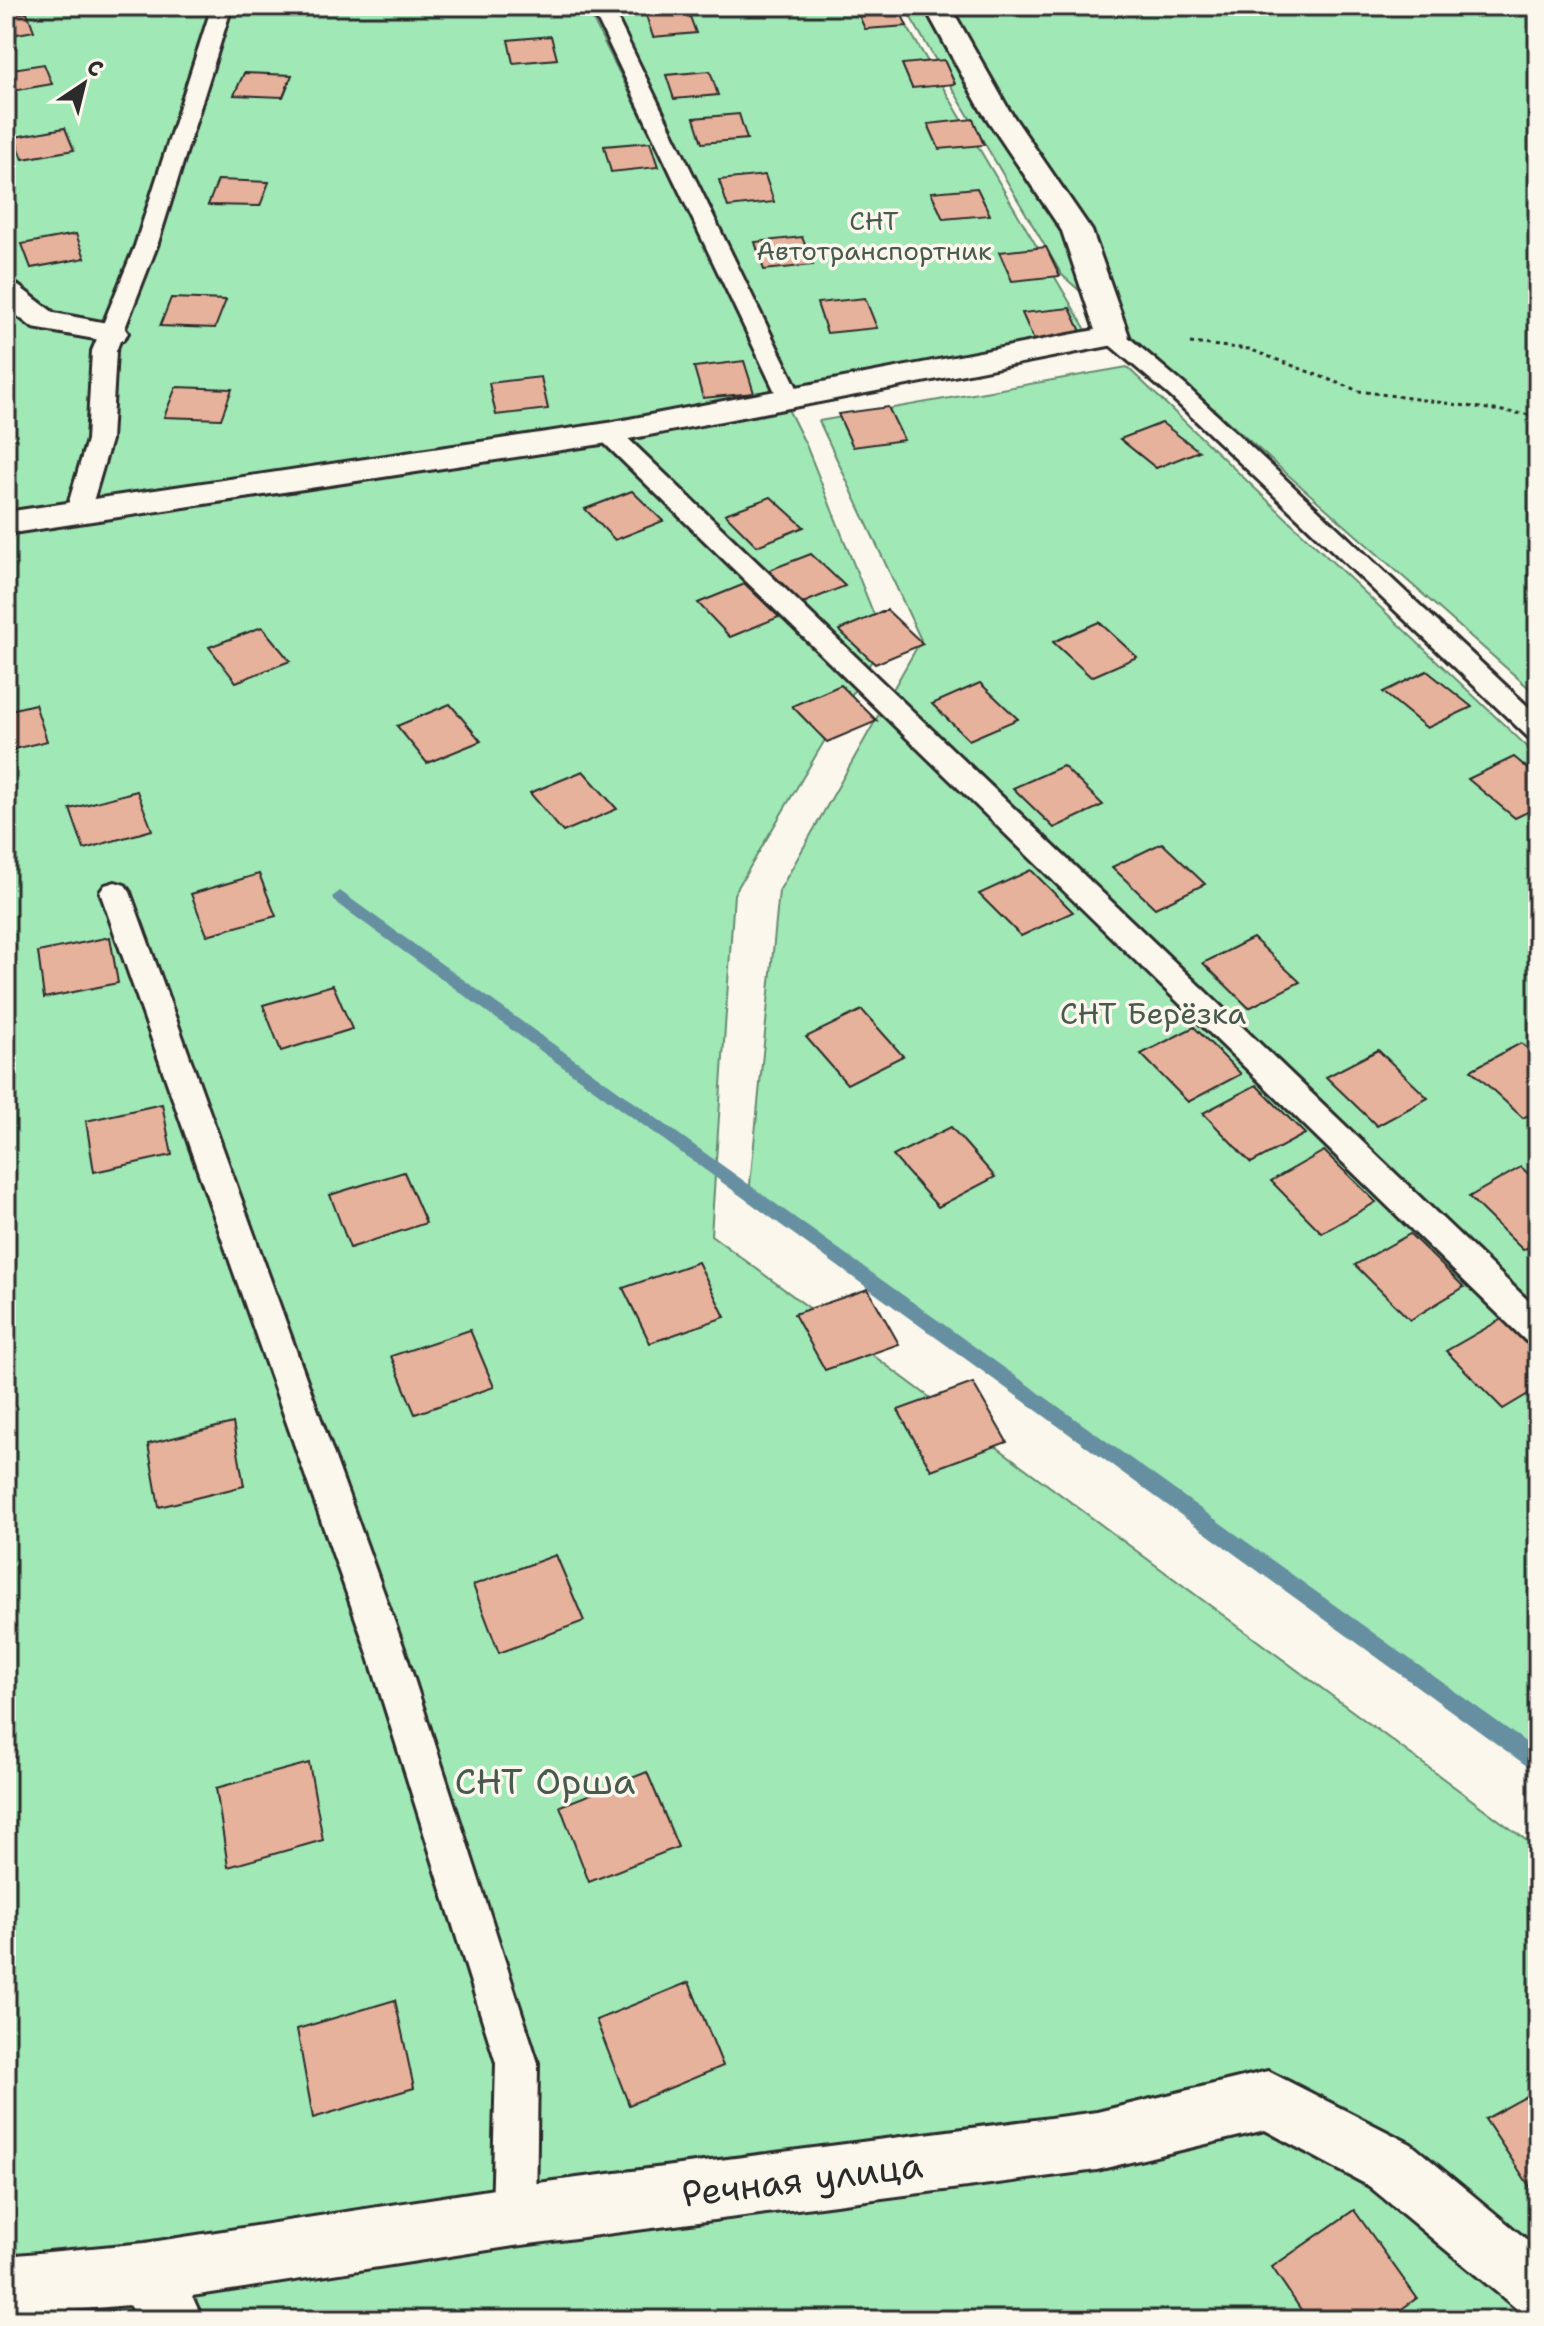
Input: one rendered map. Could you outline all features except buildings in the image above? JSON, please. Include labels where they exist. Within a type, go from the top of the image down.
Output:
[{"type":"street","points":[[6,523],[77,515],[608,433],[1113,336],[1077,231],[995,110],[937,6]]},
{"type":"street","points":[[6,292],[44,321],[112,333]]},
{"type":"street","name":"Речная улица","points":[[6,2286],[158,2296],[514,2216],[1097,2141],[1268,2100],[1390,2165],[1538,2288]]},
{"type":"lane","points":[[77,515],[99,440],[104,351],[146,246],[222,6]]},
{"type":"lane","points":[[601,6],[790,398]]},
{"type":"lane","points":[[1113,336],[1178,391],[1538,731]]},
{"type":"lane","points":[[608,433],[1538,1331]]},
{"type":"lane","points":[[115,892],[386,1651],[517,2063],[514,2216]]},
{"type":"path","points":[[1113,336],[1249,349],[1359,391],[1538,416]]},
{"type":"green space","name":"СНТ Орша","points":[[6,6],[586,6],[806,445],[884,640],[734,894],[711,1235],[1538,1849],[1538,2320],[6,2320]]},
{"type":"green space","name":"СНТ Автотранспортник","points":[[606,6],[895,6],[1092,340],[802,393]]},
{"type":"green space","points":[[904,6],[1538,6],[1538,696],[1062,275]]},
{"type":"green space","name":"СНТ Берёзка","points":[[1127,367],[1538,757],[1538,1768],[749,1195],[779,891],[921,640],[819,421]]},
{"type":"waterway","points":[[340,897],[1538,1764]]}]
